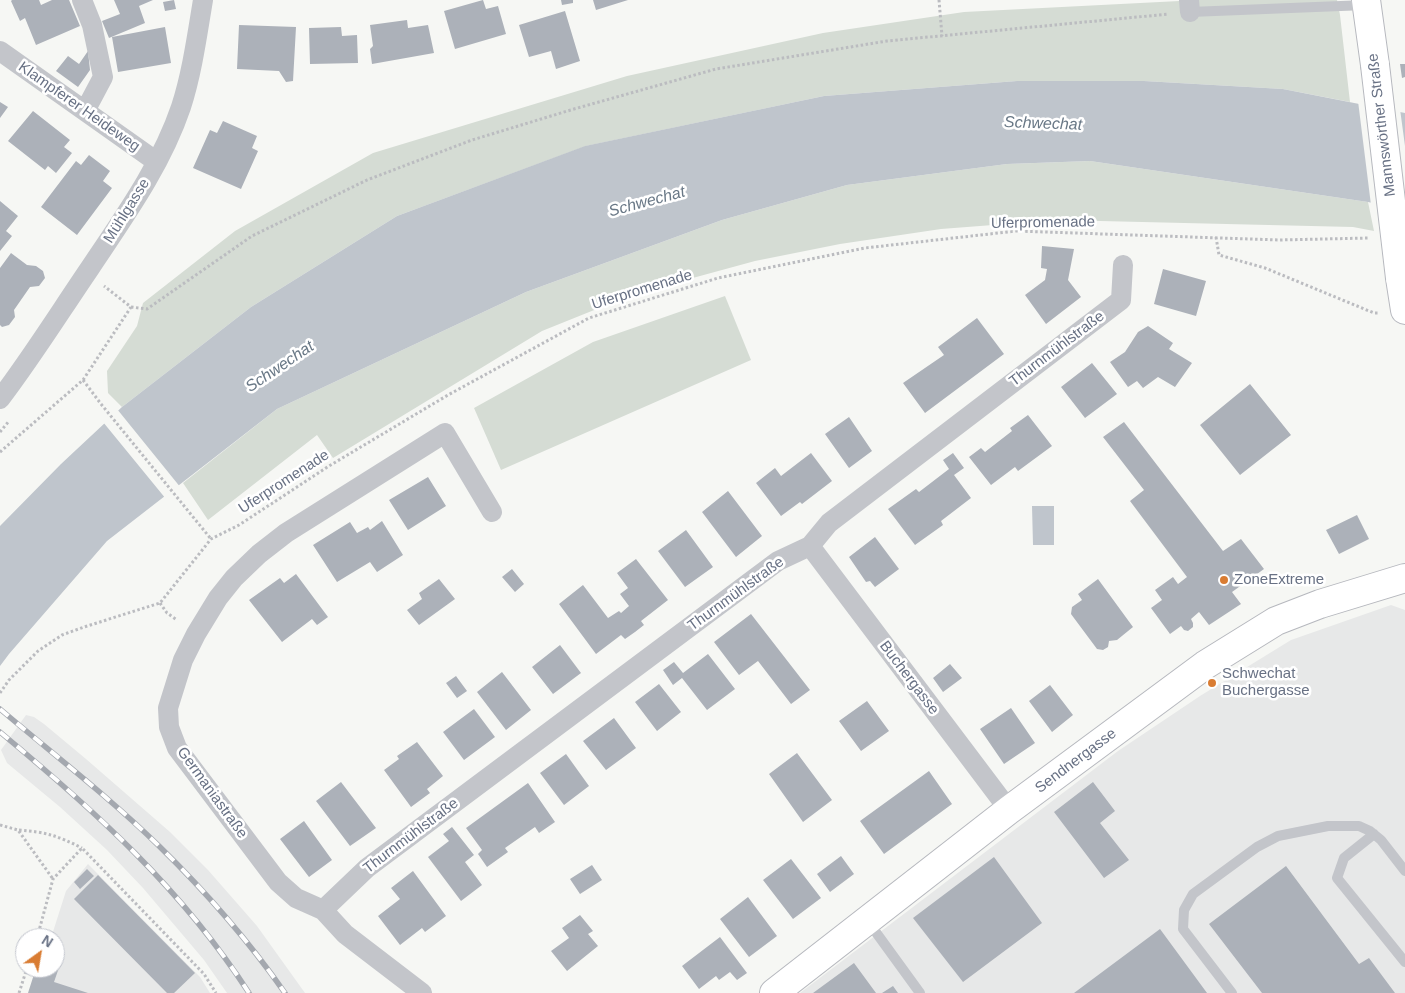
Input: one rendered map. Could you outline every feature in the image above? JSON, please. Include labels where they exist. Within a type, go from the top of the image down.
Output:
[{"type":"street","points":[[82,0],[92,25],[103,77],[85,112]]},
{"type":"street","name":"Mühlgasse","points":[[0,399],[40,344],[135,200],[157,162],[185,93],[203,0]]},
{"type":"street","name":"Mannswörther Straße","points":[[1367,2],[1400,278],[1393,312]]},
{"type":"street","name":"Klampferer Heideweg","points":[[0,51],[157,162]]},
{"type":"street","name":"Thurnmühlstraße","points":[[323,910],[367,868],[778,561],[810,546],[829,523],[1121,300],[1123,265]]},
{"type":"street","name":"Germaniastraße","points":[[422,993],[345,934],[323,910],[296,898],[278,882],[177,748],[169,727],[168,708],[184,660],[196,634],[218,598],[234,578],[259,554],[286,533],[445,434],[492,512]]},
{"type":"street","name":"Buchergasse","points":[[810,546],[1009,810]]},
{"type":"street","name":"Sendnergasse","points":[[774,993],[1009,810],[1177,684],[1276,621],[1320,604],[1405,578]]},
{"type":"lane","points":[[1189,6],[1367,2]]},
{"type":"lane","points":[[1232,993],[1183,929],[1184,910],[1193,894],[1256,847],[1278,836],[1328,826],[1359,826],[1374,834],[1405,871]]},
{"type":"lane","points":[[1374,834],[1344,858],[1337,878],[1405,962]]},
{"type":"lane","points":[[867,919],[920,993]]},
{"type":"path","points":[[939,0],[942,36]]},
{"type":"path","points":[[86,274],[131,307],[147,309],[252,236],[367,180],[472,140],[716,69],[887,41],[1189,6]]},
{"type":"path","name":"Uferpromenade","points":[[0,693],[9,680],[38,651],[62,635],[160,603],[211,539],[239,525],[328,466],[448,394],[589,318],[718,278],[865,248],[1016,232],[1279,240],[1366,238],[1376,240]]},
{"type":"path","points":[[1216,237],[1220,255],[1265,268],[1374,313],[1393,312]]},
{"type":"path","points":[[0,452],[84,380],[131,307]]},
{"type":"path","points":[[84,380],[101,404],[211,539]]},
{"type":"path","points":[[0,825],[18,830],[43,832],[82,848],[204,974],[216,993]]},
{"type":"path","points":[[18,830],[53,879]]},
{"type":"path","points":[[40,928],[53,879],[82,848]]},
{"type":"path","points":[[19,993],[24,978]]},
{"type":"shaded area","points":[[1199,0],[1337,0],[1350,102],[1283,89],[1144,81],[1017,81],[824,96],[586,146],[397,216],[251,307],[122,407],[108,393],[107,371],[137,326],[143,303],[235,231],[373,153],[627,76],[823,33],[964,12]]},
{"type":"shaded area","points":[[1090,161],[1368,202],[1374,231],[1353,227],[1058,220],[941,229],[840,244],[755,261],[634,294],[542,331],[333,458],[317,435],[208,520],[183,483],[277,409],[526,292],[722,220],[847,185],[1007,164]]},
{"type":"shaded area","points":[[725,296],[751,360],[501,470],[474,408],[593,342]]},
{"type":"shaded area","points":[[1391,605],[1405,610],[1405,993],[800,993],[1118,751],[1200,696],[1291,640]]},
{"type":"shaded area","points":[[26,715],[34,717],[44,724],[170,832],[208,870],[257,926],[305,993],[227,993],[204,960],[143,888],[107,850],[60,807],[7,763],[1,750]]},
{"type":"shaded area","points":[[88,864],[200,977],[210,993],[33,993],[46,978],[65,978],[65,928],[54,928],[66,891]]},
{"type":"water","name":"Schwechat","points":[[1017,81],[1144,81],[1283,89],[1405,113],[1405,210],[1368,202],[1090,161],[1007,164],[847,185],[722,220],[526,292],[277,409],[107,541],[0,666],[0,526],[61,464],[122,407],[251,307],[397,216],[585,146],[824,96]]},
{"type":"water","points":[[1032,506],[1054,506],[1054,545],[1033,545]]},
{"type":"pier","points":[[1358,101],[1400,109],[1405,146],[1405,212],[1371,205]]},
{"type":"pier","points":[[117,409],[181,488],[166,499],[103,422]]},
{"type":"building","points":[[12,0],[39,0],[41,5],[52,0],[69,0],[80,26],[36,45],[25,18],[20,21]]},
{"type":"building","points":[[114,0],[153,0],[139,6],[145,23],[109,38],[102,21],[120,14]]},
{"type":"building","points":[[174,0],[176,9],[165,11],[163,2]]},
{"type":"building","points":[[483,0],[486,9],[498,6],[506,34],[455,49],[444,11]]},
{"type":"building","points":[[561,0],[573,0],[573,3],[562,5]]},
{"type":"building","points":[[593,0],[628,0],[596,10]]},
{"type":"building","points":[[565,11],[580,61],[556,69],[551,51],[529,57],[519,25]]},
{"type":"building","points":[[407,20],[408,28],[428,25],[434,53],[372,64],[370,49],[373,46],[370,25]]},
{"type":"building","points":[[239,25],[296,27],[293,81],[286,82],[279,71],[237,69]]},
{"type":"building","points":[[165,27],[171,63],[118,72],[112,37]]},
{"type":"building","points":[[341,27],[342,36],[357,35],[358,63],[310,64],[309,28]]},
{"type":"building","points":[[88,51],[90,70],[78,87],[56,71],[68,56],[79,64]]},
{"type":"building","points":[[1400,64],[1405,64],[1405,77],[1402,78]]},
{"type":"building","points":[[0,102],[8,107],[0,118]]},
{"type":"building","points":[[33,111],[70,140],[64,147],[72,153],[56,173],[48,166],[45,170],[8,141]]},
{"type":"building","points":[[223,121],[257,136],[252,148],[258,151],[241,189],[193,168],[210,130],[217,133]]},
{"type":"building","points":[[89,155],[110,171],[103,181],[112,188],[77,235],[41,207],[76,161],[81,165]]},
{"type":"building","points":[[0,201],[18,216],[6,231],[12,236],[0,251]]},
{"type":"building","points":[[1042,246],[1074,249],[1068,280],[1081,297],[1046,324],[1025,295],[1045,280],[1047,269],[1041,268]]},
{"type":"building","points":[[11,253],[27,265],[36,266],[43,271],[45,278],[39,286],[30,287],[14,310],[15,317],[9,325],[2,327],[0,325],[0,268]]},
{"type":"building","points":[[1163,269],[1206,281],[1196,316],[1154,304]]},
{"type":"building","points":[[977,318],[1004,354],[925,413],[903,383],[944,355],[938,347]]},
{"type":"building","points":[[1148,326],[1173,343],[1169,349],[1192,363],[1175,387],[1158,377],[1143,388],[1137,381],[1128,387],[1110,362],[1125,352],[1138,332]]},
{"type":"building","points":[[1092,363],[1117,394],[1085,418],[1061,387]]},
{"type":"building","points":[[1250,384],[1291,435],[1240,475],[1200,425]]},
{"type":"building","points":[[1028,415],[1052,446],[1018,471],[1015,467],[991,485],[969,457],[981,448],[985,452],[1012,431],[1010,428]]},
{"type":"building","points":[[849,417],[872,451],[849,468],[825,434]]},
{"type":"building","points":[[1124,422],[1223,551],[1241,539],[1264,569],[1232,592],[1241,604],[1209,625],[1199,612],[1191,619],[1193,627],[1188,631],[1184,630],[1181,626],[1170,634],[1151,608],[1162,600],[1155,590],[1173,577],[1178,584],[1187,577],[1130,501],[1144,490],[1103,437]]},
{"type":"building","points":[[811,453],[832,481],[802,504],[800,502],[781,516],[756,483],[775,468],[781,476]]},
{"type":"building","points":[[953,453],[964,468],[954,475],[971,498],[941,521],[943,525],[915,545],[888,509],[916,489],[919,492],[949,469],[943,460]]},
{"type":"building","points":[[428,477],[446,506],[408,530],[389,500]]},
{"type":"building","points":[[728,491],[762,536],[736,557],[702,512]]},
{"type":"building","points":[[1357,515],[1369,539],[1339,554],[1326,530]]},
{"type":"building","points":[[382,521],[403,555],[377,572],[370,562],[337,582],[313,545],[350,522],[357,533],[368,527],[370,530]]},
{"type":"building","points":[[686,530],[713,567],[685,587],[658,551]]},
{"type":"building","points":[[875,537],[899,569],[875,587],[870,581],[866,582],[849,557]]},
{"type":"building","points":[[636,559],[668,600],[641,621],[644,625],[635,632],[625,639],[621,635],[596,654],[559,604],[583,585],[608,618],[619,611],[621,613],[629,606],[620,594],[628,588],[617,573]]},
{"type":"building","points":[[512,569],[524,584],[515,592],[502,577]]},
{"type":"building","points":[[296,574],[328,617],[317,625],[312,619],[282,642],[249,600],[280,578],[284,583]]},
{"type":"building","points":[[439,579],[455,599],[419,625],[407,610],[422,599],[419,593]]},
{"type":"building","points":[[1098,579],[1133,627],[1117,640],[1109,641],[1108,647],[1103,650],[1097,649],[1071,614],[1072,607],[1082,600],[1078,594]]},
{"type":"building","points":[[751,614],[810,690],[791,704],[758,661],[739,675],[714,642]]},
{"type":"building","points":[[560,645],[581,673],[553,694],[532,667]]},
{"type":"building","points":[[708,654],[735,689],[707,710],[682,678],[673,685],[663,670],[674,662],[683,673]]},
{"type":"building","points":[[950,664],[962,678],[943,692],[933,678]]},
{"type":"building","points":[[502,672],[531,710],[506,730],[477,692]]},
{"type":"building","points":[[456,676],[467,691],[457,698],[446,683]]},
{"type":"building","points":[[659,684],[681,712],[657,731],[635,702]]},
{"type":"building","points":[[1050,685],[1073,715],[1052,732],[1029,701]]},
{"type":"building","points":[[867,701],[889,731],[861,751],[839,721]]},
{"type":"building","points":[[1011,708],[1035,743],[1004,764],[980,729]]},
{"type":"building","points":[[474,709],[495,737],[464,760],[443,732]]},
{"type":"building","points":[[614,718],[636,748],[606,770],[583,741]]},
{"type":"building","points":[[417,742],[443,776],[427,789],[430,793],[411,807],[384,770],[399,759],[397,756]]},
{"type":"building","points":[[797,753],[832,800],[803,822],[769,774]]},
{"type":"building","points":[[566,754],[589,786],[564,805],[540,773]]},
{"type":"building","points":[[929,771],[952,804],[884,854],[860,821]]},
{"type":"building","points":[[341,782],[376,828],[350,846],[316,801]]},
{"type":"building","points":[[1093,782],[1115,811],[1100,823],[1129,860],[1104,878],[1054,812]]},
{"type":"building","points":[[528,783],[555,822],[539,833],[535,827],[505,848],[508,852],[487,867],[478,854],[482,850],[466,828]]},
{"type":"building","points":[[304,821],[332,860],[309,877],[280,839]]},
{"type":"building","points":[[452,827],[474,855],[465,862],[482,885],[461,901],[428,857],[449,841],[443,834]]},
{"type":"building","points":[[841,856],[854,874],[830,892],[817,874]]},
{"type":"building","points":[[994,857],[1042,923],[963,982],[913,918]]},
{"type":"building","points":[[791,859],[821,898],[793,919],[763,880]]},
{"type":"building","points":[[592,865],[602,880],[580,894],[570,879]]},
{"type":"building","points":[[1286,866],[1359,964],[1369,958],[1395,993],[1262,993],[1209,924]]},
{"type":"building","points":[[87,869],[94,876],[80,889],[74,882]]},
{"type":"building","points":[[413,871],[446,916],[425,932],[422,928],[400,945],[378,916],[400,899],[391,888]]},
{"type":"building","points":[[98,875],[195,973],[174,993],[167,993],[74,899]]},
{"type":"building","points":[[748,897],[777,936],[749,957],[720,919]]},
{"type":"building","points":[[580,915],[593,931],[588,934],[598,946],[567,971],[551,951],[569,938],[562,928]]},
{"type":"building","points":[[1160,929],[1207,993],[1074,993]]},
{"type":"building","points":[[720,937],[747,973],[737,980],[730,972],[719,980],[716,976],[699,989],[682,966]]},
{"type":"building","points":[[854,963],[876,993],[813,993]]},
{"type":"building","points":[[33,978],[55,978],[54,982],[88,993],[28,993]]},
{"type":"building","points":[[893,986],[898,993],[882,993]]},
{"type":"railway","points":[[0,709],[101,793],[159,846],[225,916],[285,993]]},
{"type":"railway","points":[[0,732],[102,821],[166,885],[223,955],[249,993]]},
{"type":"place","name":"ZoneExtreme","points":[[1224,580]]},
{"type":"place","name":"Schwechat Buchergasse","points":[[1212,683]]}]
